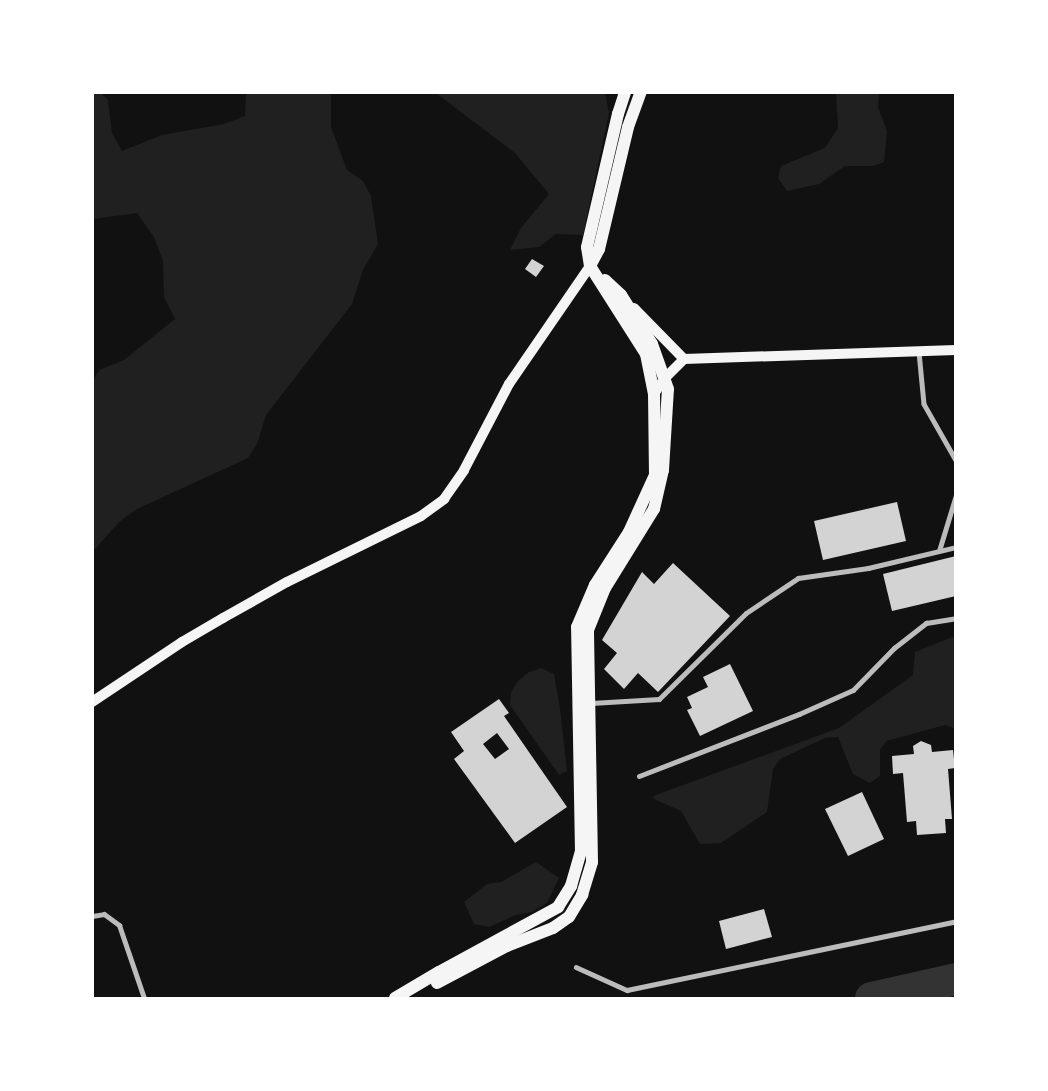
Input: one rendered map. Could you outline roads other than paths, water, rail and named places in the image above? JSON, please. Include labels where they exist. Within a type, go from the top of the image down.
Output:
[{"type":"main road","points":[[395,998],[558,907],[571,886],[581,852],[578,627],[595,585],[629,532],[655,475],[654,394],[646,354],[590,266],[587,247],[618,114],[625,92]]},
{"type":"main road","points":[[92,702],[222,618],[287,582],[421,516],[444,499],[464,470],[509,384],[590,266],[599,249],[628,127],[641,92]]},
{"type":"main road","points":[[590,266],[684,359]]},
{"type":"main road","points":[[410,997],[507,946],[553,928],[569,917],[582,895],[592,862],[588,630],[605,588],[654,509],[663,470],[668,389],[652,344],[620,295]]},
{"type":"main road","points":[[654,394],[664,378],[684,359],[956,350]]},
{"type":"street","points":[[919,352],[924,404],[956,460]]},
{"type":"street","points":[[939,551],[956,496]]},
{"type":"street","points":[[588,703],[659,699],[746,612],[798,578],[868,568],[956,547]]},
{"type":"street","points":[[639,776],[800,714],[853,690],[894,648],[926,623],[956,618]]},
{"type":"street","points":[[92,916],[104,914],[119,925],[144,998]]},
{"type":"street","points":[[576,967],[627,990],[956,922]]},
{"type":"waterway","points":[[871,998],[956,979]]}]
